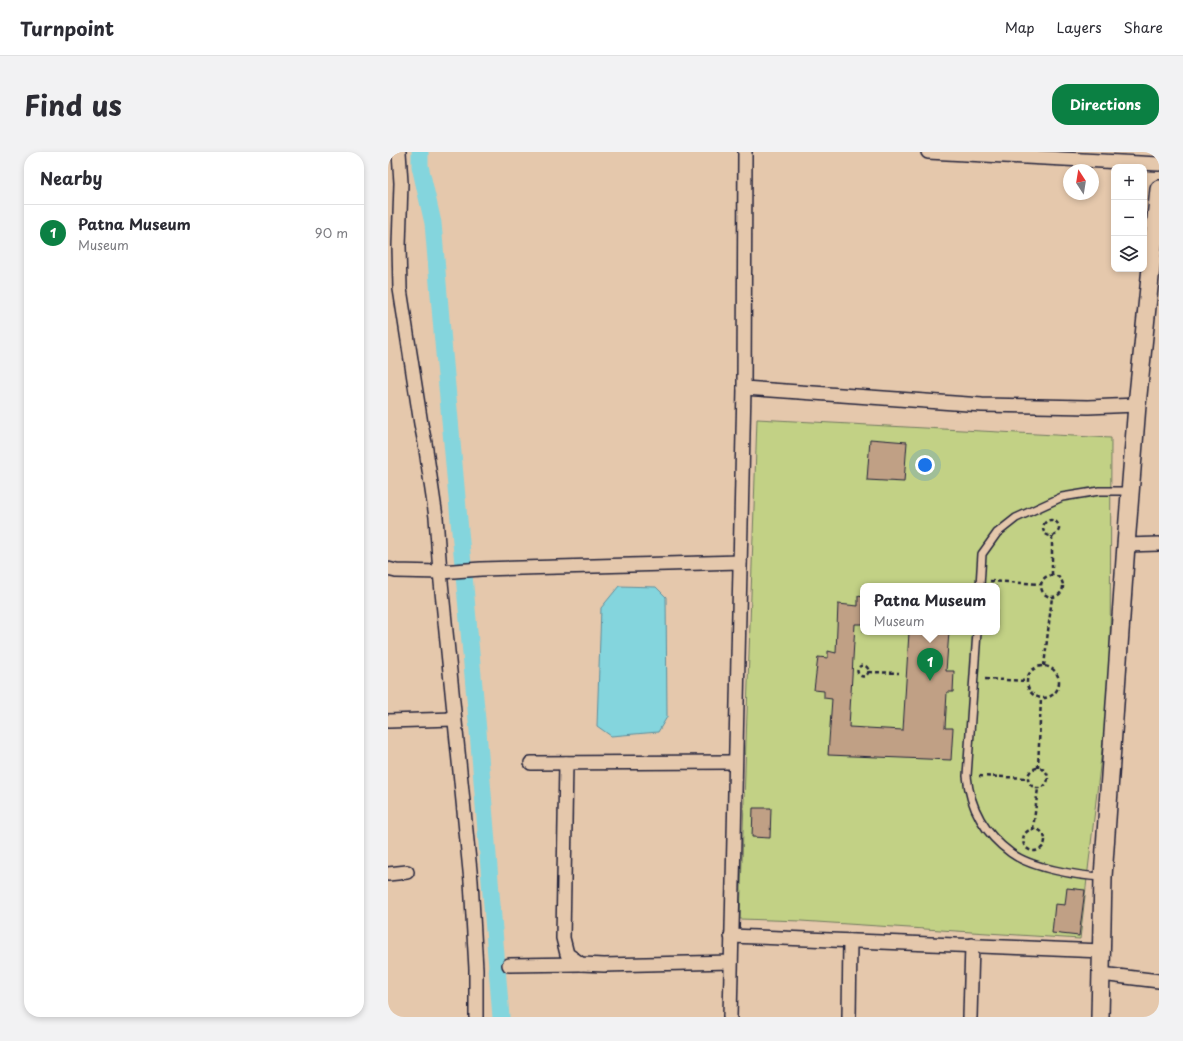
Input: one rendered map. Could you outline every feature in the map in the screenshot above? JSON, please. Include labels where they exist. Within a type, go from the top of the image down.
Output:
[{"type":"street","points":[[399,152],[401,183],[399,246],[400,288],[445,572],[454,720],[471,881],[476,969],[476,1017]]},
{"type":"street","points":[[730,1017],[744,388],[745,152]]},
{"type":"street","points":[[928,152],[1159,164]]},
{"type":"street","points":[[1100,1017],[1103,877],[1126,544],[1136,405],[1159,189]]},
{"type":"street","points":[[744,388],[982,405],[1088,407],[1136,405]]},
{"type":"street","points":[[1126,544],[1159,544]]},
{"type":"street","points":[[388,569],[396,571],[445,572],[481,569],[740,562]]},
{"type":"street","points":[[388,721],[454,720]]},
{"type":"street","points":[[531,763],[735,762]]},
{"type":"street","points":[[566,763],[563,938],[567,954],[581,964]]},
{"type":"street","points":[[388,874],[407,872]]},
{"type":"street","points":[[731,936],[1102,951]]},
{"type":"street","points":[[849,1017],[850,941]]},
{"type":"street","points":[[970,1017],[972,946]]},
{"type":"street","points":[[509,966],[731,962]]},
{"type":"street","points":[[1101,974],[1159,982]]},
{"type":"lane","points":[[980,583],[982,554],[997,533],[1016,518],[1062,497],[1099,491],[1130,491]]},
{"type":"lane","points":[[977,635],[967,776],[969,792],[978,818],[995,839],[1012,854],[1030,862],[1058,871],[1084,876],[1103,877]]},
{"type":"path","points":[[1050,521],[1056,523],[1059,528],[1057,533],[1052,536],[1047,535],[1044,529],[1046,523],[1050,521]]},
{"type":"path","points":[[1052,536],[1052,575]]},
{"type":"path","points":[[1052,575],[1059,578],[1063,583],[1063,586],[1059,595],[1052,597],[1042,592],[1041,584],[1045,578],[1052,575]]},
{"type":"path","points":[[1000,583],[1041,584]]},
{"type":"path","points":[[1044,666],[1052,597]]},
{"type":"path","points":[[869,672],[867,667],[863,666],[858,670],[859,674],[863,676],[866,676],[869,672],[899,673]]},
{"type":"path","points":[[1044,666],[1054,670],[1058,675],[1060,683],[1058,690],[1053,695],[1041,698],[1031,693],[1027,681],[1032,670],[1044,666]]},
{"type":"path","points":[[974,679],[1027,681]]},
{"type":"path","points":[[1038,768],[1041,698]]},
{"type":"path","points":[[1038,768],[1046,771],[1048,777],[1044,786],[1038,788],[1032,786],[1028,778],[1033,769],[1038,768]]},
{"type":"path","points":[[967,776],[1028,778]]},
{"type":"path","points":[[1033,829],[1038,788]]},
{"type":"path","points":[[1033,829],[1040,831],[1045,840],[1042,847],[1032,851],[1026,847],[1023,841],[1026,831],[1033,829]]},
{"type":"green space","points":[[757,419],[1111,438],[1110,680],[1080,939],[801,921],[740,919]]},
{"type":"water","points":[[619,586],[656,587],[666,597],[667,717],[658,732],[611,736],[597,726],[601,608]]},
{"type":"building","points":[[870,439],[907,442],[904,482],[867,480]]},
{"type":"building","points":[[858,596],[860,596],[860,624],[855,624],[849,727],[903,730],[909,635],[949,635],[946,671],[954,671],[953,692],[947,692],[945,728],[953,728],[951,760],[828,755],[832,699],[824,698],[824,691],[814,690],[818,657],[828,658],[828,651],[836,653],[838,604],[858,606]]},
{"type":"building","points":[[753,808],[771,808],[770,838],[752,837]]},
{"type":"building","points":[[1067,888],[1085,890],[1079,936],[1052,933],[1055,904],[1065,905]]},
{"type":"waterway","points":[[420,152],[420,166],[433,223],[478,731],[501,1017]]},
{"type":"place","name":"Patna Museum","points":[[930,681]]}]
